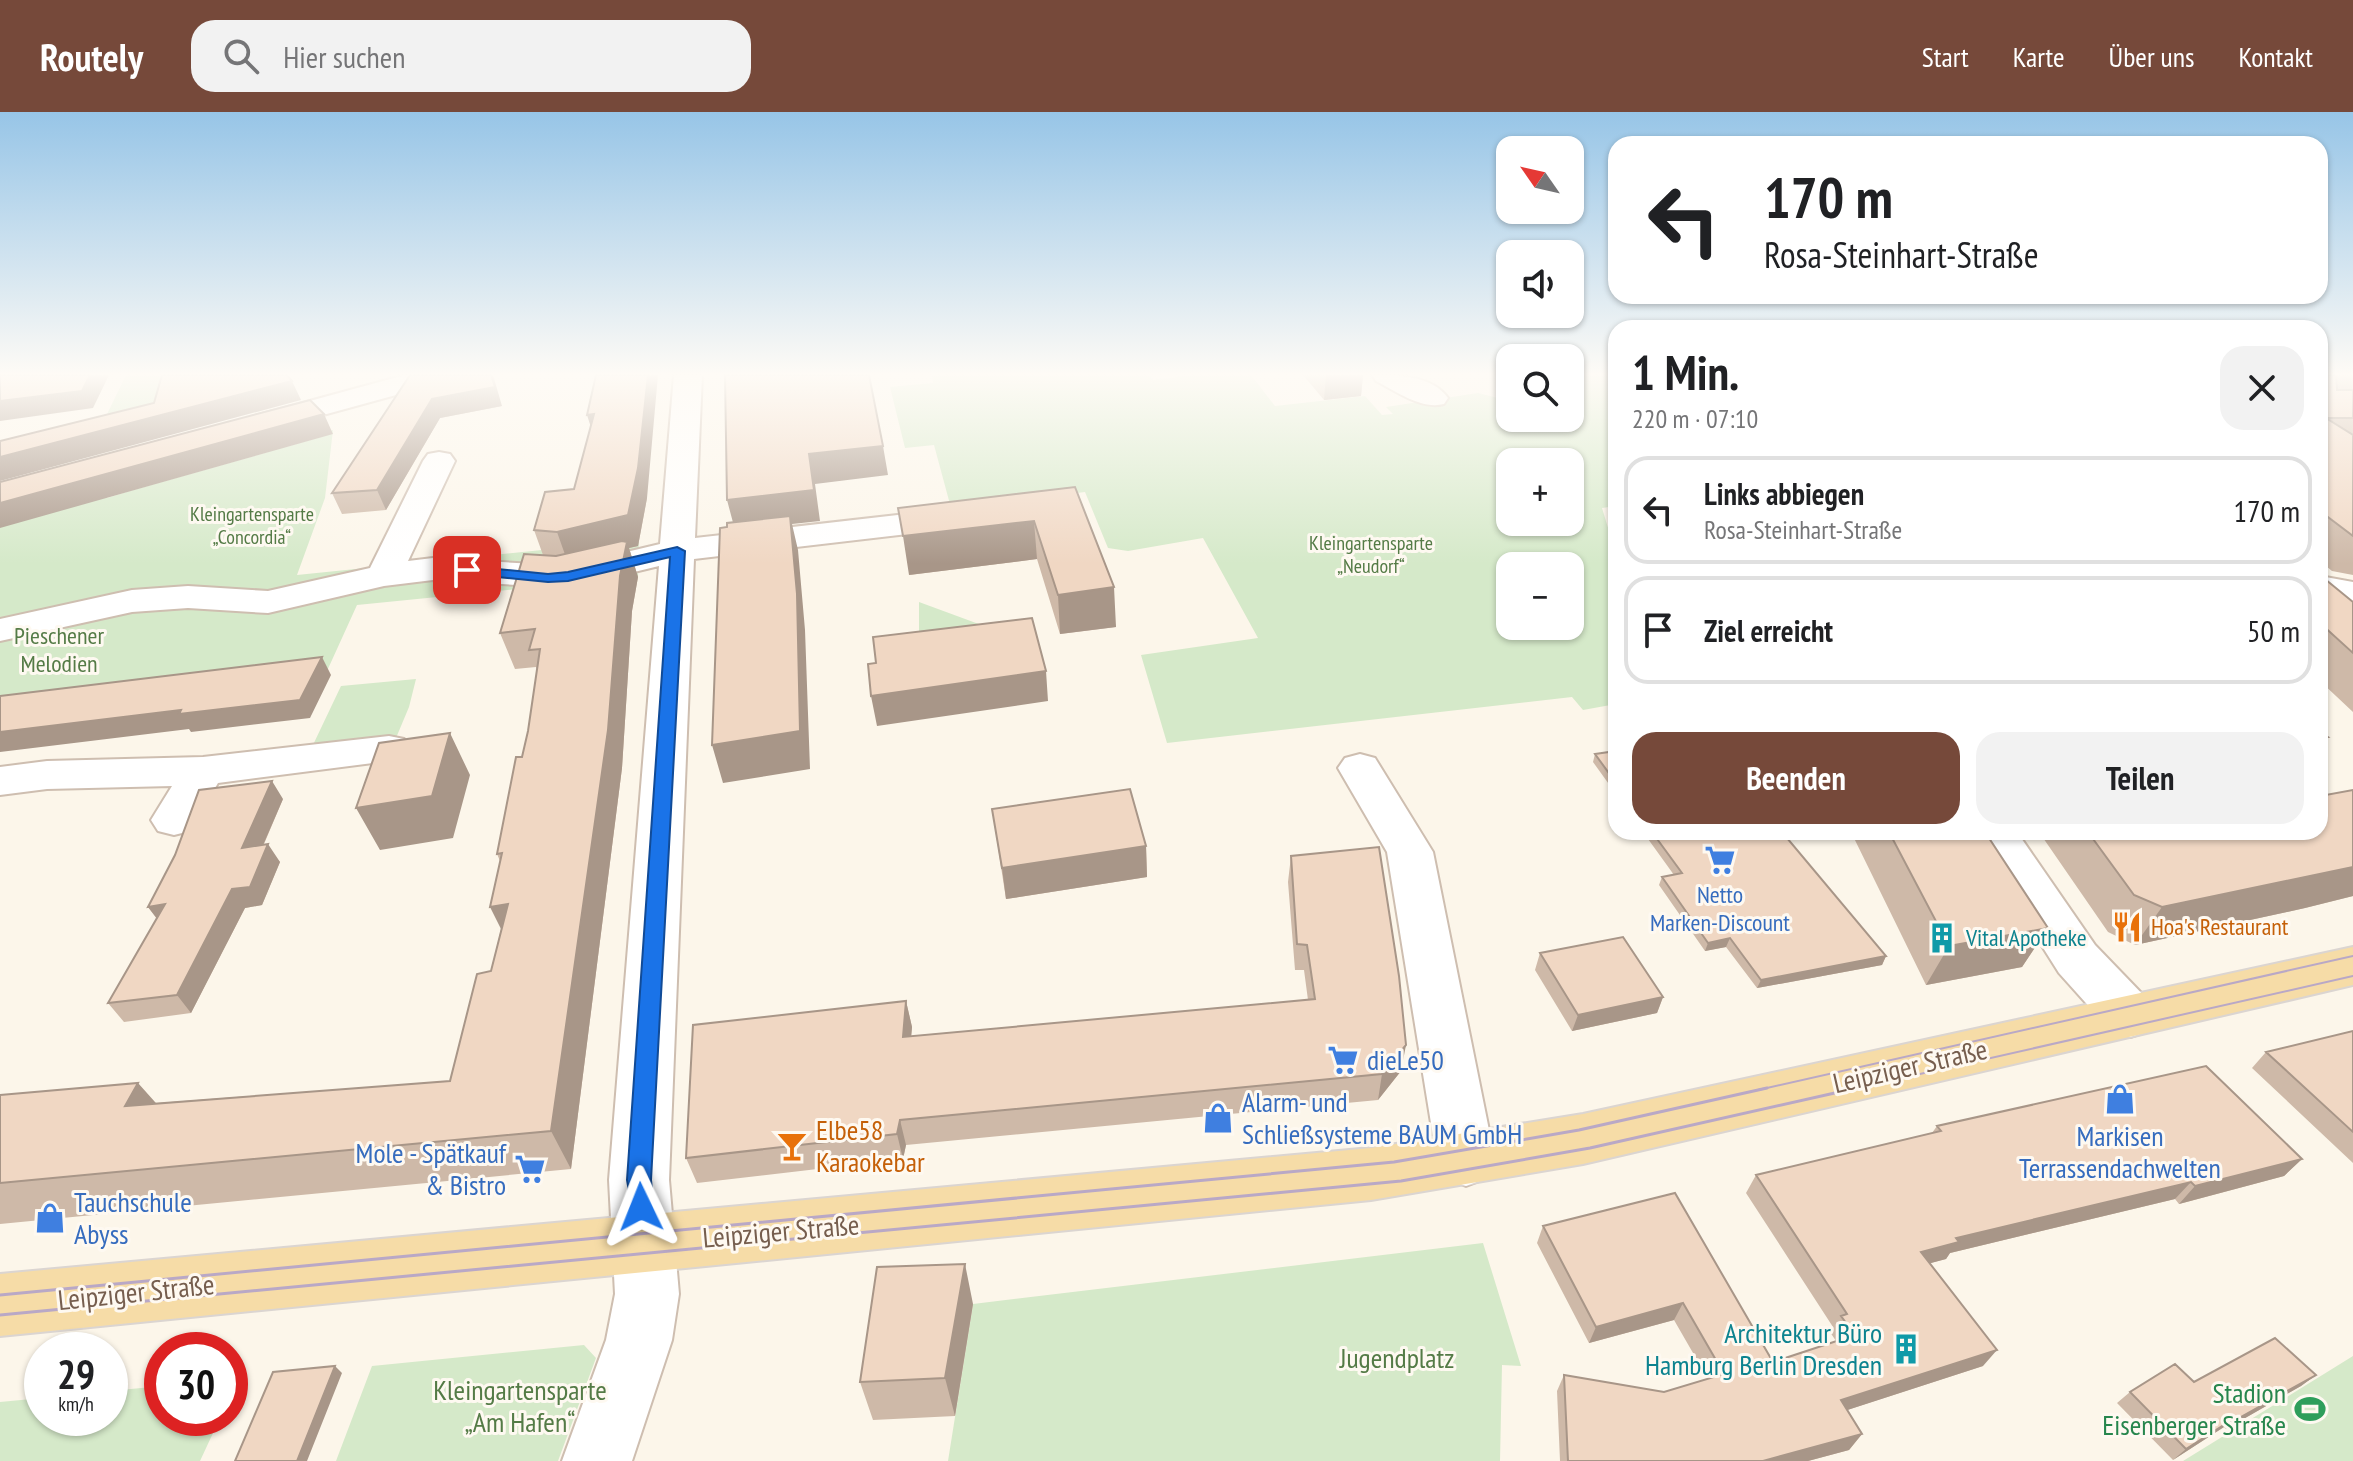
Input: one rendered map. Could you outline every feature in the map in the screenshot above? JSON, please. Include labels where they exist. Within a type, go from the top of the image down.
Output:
[{"type":"main road","name":"Leipziger Straße","points":[[0,1305],[1290,1183],[1466,1160],[1583,1139],[1770,1099],[2353,966]]},
{"type":"street","points":[[597,1461],[639,1340],[647,1294],[639,1180],[684,438]]},
{"type":"street","points":[[384,575],[395,539],[439,461]]},
{"type":"street","points":[[0,630],[132,601],[188,597],[268,602],[384,575],[447,569],[558,577],[677,551],[990,515]]},
{"type":"street","points":[[2328,588],[2353,593]]},
{"type":"street","points":[[2328,603],[2353,624]]},
{"type":"street","points":[[0,781],[47,775],[203,771],[389,749]]},
{"type":"street","points":[[1360,768],[1410,852],[1466,1160]]},
{"type":"street","points":[[174,820],[203,771]]},
{"type":"street","points":[[1998,840],[2077,959],[2130,1016]]},
{"type":"green space","points":[[317,438],[332,438],[325,498],[297,575],[639,540],[638,577],[357,605],[327,671],[0,707],[0,523],[105,495],[107,498]]},
{"type":"green space","name":"Kleingartensparte „Neudorf“","points":[[903,438],[1608,438],[1608,507],[1602,508],[1608,528],[1608,705],[1583,710],[1572,697],[1167,743],[1141,655],[1258,638],[1203,538],[1128,551],[1108,548],[1085,492],[951,508],[934,445],[905,448]]},
{"type":"green space","points":[[919,602],[995,630],[919,639]]},
{"type":"green space","points":[[416,679],[396,738],[312,747],[341,686]]},
{"type":"green space","name":"Jugendplatz","points":[[1483,1243],[1521,1366],[1502,1365],[1500,1461],[948,1461],[973,1304]]},
{"type":"green space","name":"Kleingartensparte „Am Hafen“","points":[[584,1345],[596,1358],[558,1461],[336,1461],[372,1366]]},
{"type":"green space","name":"Stadion Eisenberger Straße","points":[[2353,1356],[2353,1461],[2183,1461]]},
{"type":"green space","points":[[144,1388],[144,1436],[212,1436],[200,1461],[0,1461],[0,1402],[24,1400],[24,1436],[128,1436],[128,1389]]},
{"type":"building","points":[[12,438],[73,438],[0,457],[0,441]]},
{"type":"building","points":[[167,438],[237,438],[0,503],[0,482]]},
{"type":"building","points":[[368,438],[408,438],[377,490],[332,493]]},
{"type":"building","points":[[588,438],[641,438],[628,515],[557,532],[534,530],[545,492],[574,489]]},
{"type":"building","points":[[726,438],[881,438],[883,446],[809,454],[814,490],[727,500]]},
{"type":"building","points":[[2328,438],[2353,438],[2353,536],[2328,517]]},
{"type":"building","points":[[1075,487],[1114,587],[1058,595],[1034,521],[903,536],[898,508]]},
{"type":"building","points":[[790,516],[797,594],[800,731],[712,745],[720,528],[727,527],[727,523]]},
{"type":"building","points":[[627,542],[620,576],[608,730],[551,1131],[0,1183],[0,1095],[138,1083],[125,1106],[450,1081],[477,974],[491,971],[508,904],[490,907],[502,853],[497,854],[516,757],[522,757],[528,731],[540,649],[529,650],[535,629],[500,633],[524,554],[556,556]]},
{"type":"building","points":[[2328,582],[2353,602],[2353,653],[2328,630]]},
{"type":"building","points":[[1032,618],[1046,671],[871,696],[868,664],[876,663],[873,637]]},
{"type":"building","points":[[322,657],[300,700],[179,714],[181,710],[0,732],[0,696]]},
{"type":"building","points":[[450,733],[432,796],[356,808],[379,743]]},
{"type":"building","points":[[1608,752],[1608,772],[1595,754]]},
{"type":"building","points":[[272,781],[242,848],[268,844],[250,887],[232,889],[177,995],[108,1003],[165,904],[148,907],[175,855],[199,790]]},
{"type":"building","points":[[1130,789],[1146,846],[1002,868],[992,809]]},
{"type":"building","points":[[2353,790],[2353,867],[2162,907],[2134,895],[2094,840],[2328,840],[2328,795]]},
{"type":"building","points":[[1658,840],[1789,840],[1886,956],[1761,980],[1730,938],[1708,943],[1662,877],[1682,873]]},
{"type":"building","points":[[1893,840],[1990,840],[2048,928],[1949,946]]},
{"type":"building","points":[[1379,847],[1406,1045],[1382,1074],[900,1120],[897,1134],[686,1158],[693,1025],[906,1001],[903,1037],[1315,999],[1307,945],[1297,944],[1291,856]]},
{"type":"building","points":[[1623,937],[1663,997],[1578,1015],[1540,953]]},
{"type":"building","points":[[2353,1031],[2353,1132],[2266,1052]]},
{"type":"building","points":[[2206,1066],[2302,1159],[2195,1186],[2191,1182],[1956,1238],[1959,1242],[1921,1252],[1997,1350],[1841,1400],[1862,1434],[1763,1461],[1568,1461],[1564,1375],[1664,1392],[1724,1374],[1683,1303],[1596,1327],[1543,1226],[1675,1193],[1773,1362],[1855,1335],[1841,1316],[1847,1314],[1756,1175],[1941,1131],[1937,1126]]},
{"type":"building","points":[[965,1264],[945,1378],[860,1382],[877,1267]]},
{"type":"building","points":[[2275,1338],[2316,1375],[2238,1416],[2186,1449],[2130,1392],[2175,1364],[2194,1382]]},
{"type":"building","points":[[335,1366],[297,1461],[235,1461],[248,1436],[273,1372]]},
{"type":"tram line","points":[[1758,1090],[2353,956]]},
{"type":"tram line","points":[[1849,1090],[2353,976]]},
{"type":"tram line","points":[[0,1295],[1394,1162],[1579,1130],[1767,1088]]},
{"type":"tram line","points":[[0,1315],[1401,1181],[1590,1148],[1857,1088]]},
{"type":"place","name":"Netto Marken-Discount","points":[[1720,860]]},
{"type":"place","name":"Hoa's Restaurant","points":[[2127,927]]},
{"type":"place","name":"Vital Apotheke","points":[[1942,938]]},
{"type":"place","name":"dieLe50","points":[[1343,1060]]},
{"type":"place","name":"Markisen Terrassendachwelten","points":[[2120,1099]]},
{"type":"place","name":"Alarm- und Schließsysteme BAUM GmbH","points":[[1218,1118]]},
{"type":"place","name":"Elbe58 Karaokebar","points":[[792,1146]]},
{"type":"place","name":"Mole - Spätkauf & Bistro","points":[[530,1169]]},
{"type":"place","name":"Tauchschule Abyss","points":[[50,1218]]},
{"type":"place","name":"Architektur Büro Hamburg Berlin Dresden","points":[[1906,1349]]},
{"type":"place","name":"Stadion Eisenberger Straße","points":[[2310,1409]]},
{"type":"route","points":[[467,570],[568,577],[677,551],[639,1180],[641,1207]]},
{"type":"park label","name":"Kleingartensparte „Concordia“","points":[[252,526]]},
{"type":"park label","name":"Pieschener Melodien","points":[[59,650]]}]
